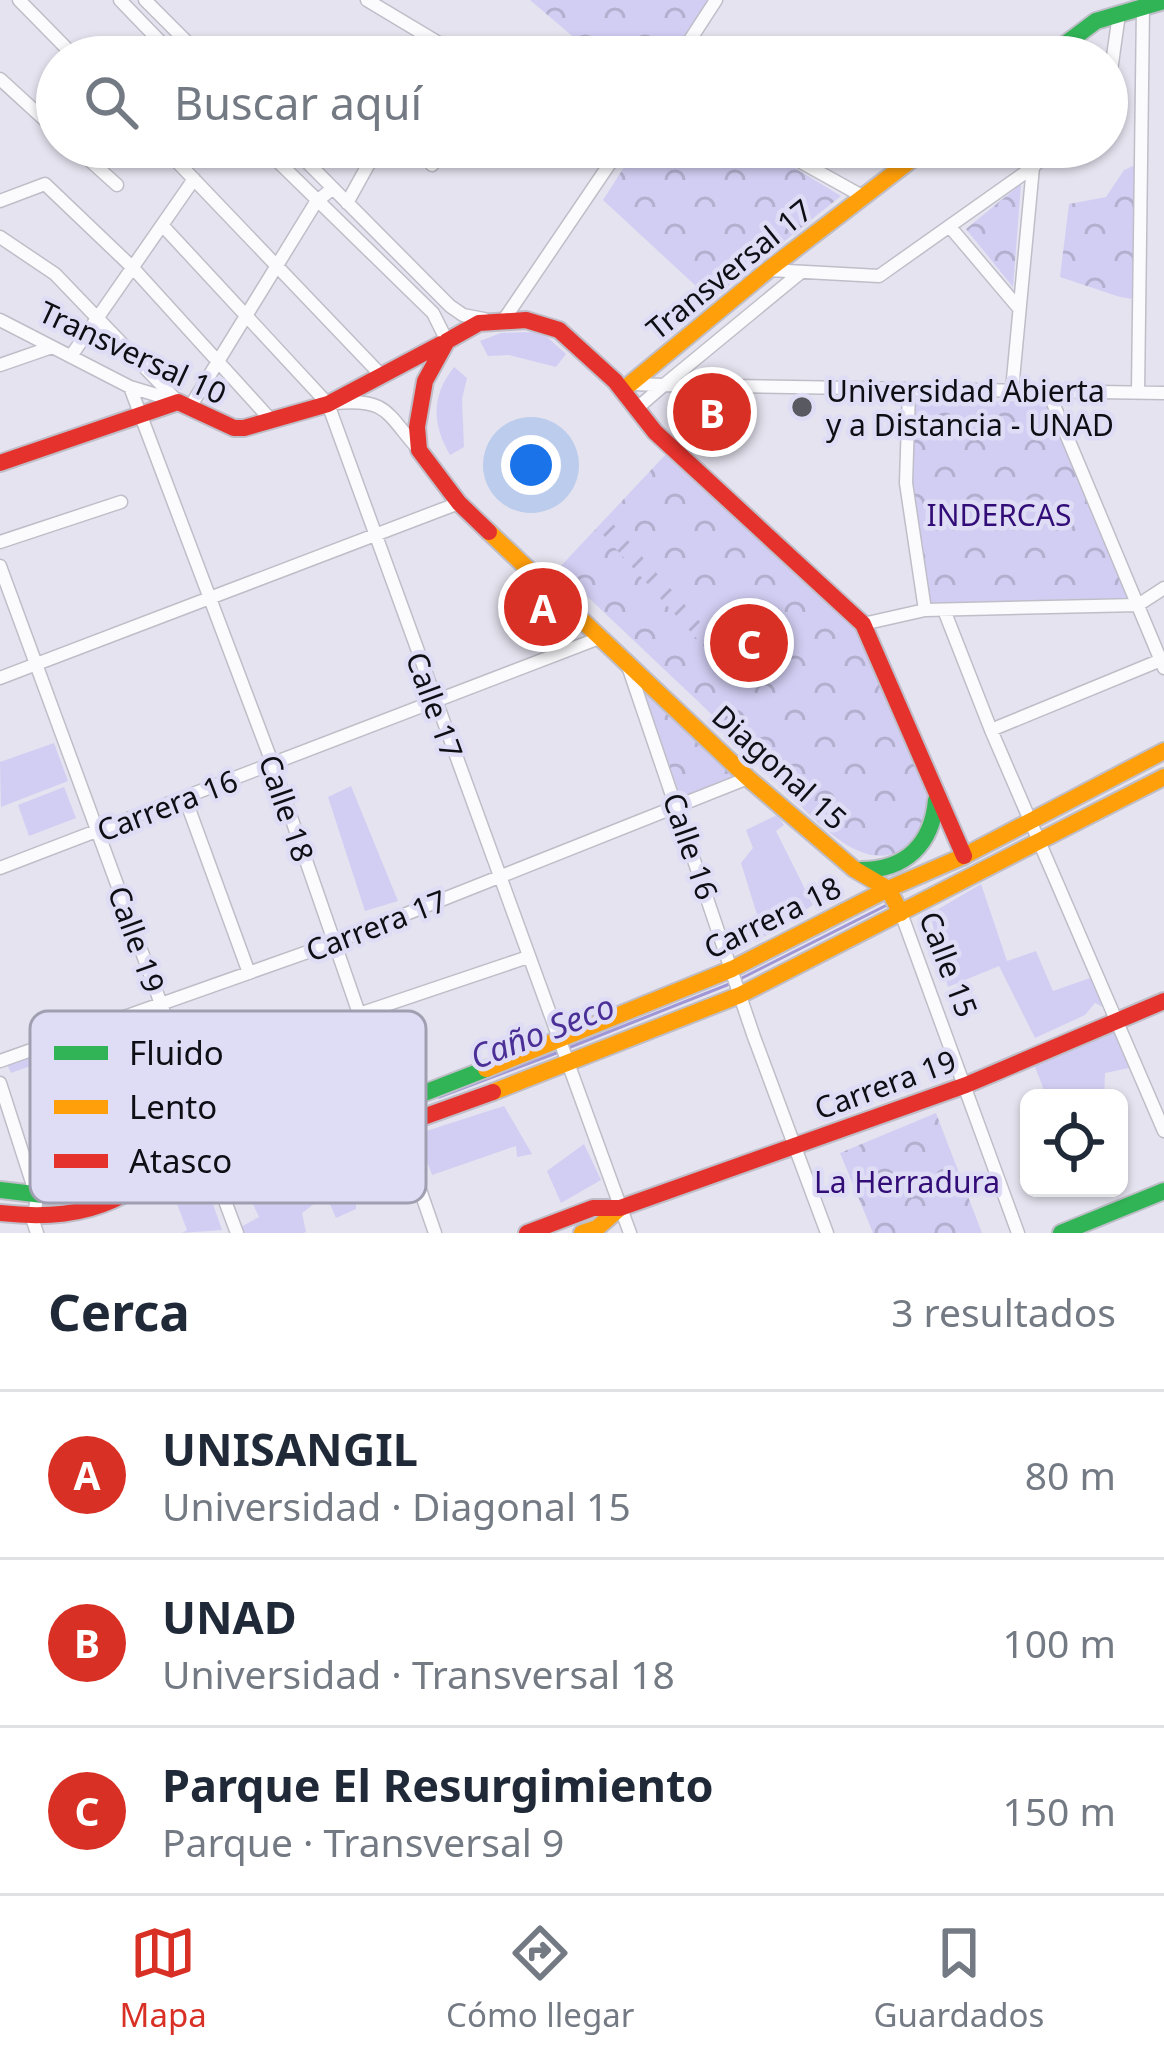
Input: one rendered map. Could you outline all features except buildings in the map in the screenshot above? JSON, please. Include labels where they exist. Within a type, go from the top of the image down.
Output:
[{"type":"street","points":[[19,0],[54,36]]},
{"type":"street","points":[[120,0],[155,36]]},
{"type":"street","points":[[146,0],[181,36]]},
{"type":"street","points":[[693,36],[716,0]]},
{"type":"street","points":[[1096,21],[1105,0]]},
{"type":"street","points":[[1076,36],[1096,21],[1164,1]]},
{"type":"street","points":[[373,2],[425,36]]},
{"type":"street","points":[[1138,392],[1143,7]]},
{"type":"street","points":[[1116,36],[1119,14]]},
{"type":"street","points":[[0,79],[36,112]]},
{"type":"street","points":[[98,168],[117,185]]},
{"type":"street","points":[[184,168],[381,375]]},
{"type":"street","points":[[283,168],[433,314],[448,341]]},
{"type":"street","points":[[313,168],[450,306],[463,315],[500,321]]},
{"type":"street","points":[[347,203],[366,168]]},
{"type":"street","points":[[500,321],[606,168]]},
{"type":"street","points":[[811,168],[862,196]]},
{"type":"street","name":"Transversal 17","points":[[627,387],[768,269],[900,168]]},
{"type":"street","points":[[768,269],[879,276],[1032,168]]},
{"type":"street","points":[[1012,390],[1033,168]]},
{"type":"street","points":[[70,356],[194,178]]},
{"type":"street","points":[[0,201],[45,184],[133,268],[271,420],[328,404],[365,400],[379,404],[418,450]]},
{"type":"street","points":[[0,463],[137,413],[184,404],[247,315],[316,202],[333,188]]},
{"type":"street","name":"Calle 17","points":[[163,226],[328,404],[630,1233]]},
{"type":"street","points":[[950,227],[1017,306]]},
{"type":"street","points":[[0,237],[55,274],[184,404]]},
{"type":"street","points":[[636,409],[800,273]]},
{"type":"street","name":"Transversal 10","points":[[0,320],[130,387],[184,404],[234,428],[271,420]]},
{"type":"street","points":[[328,404],[479,323],[526,320],[559,330],[627,387],[636,409],[655,432],[863,624],[964,856]]},
{"type":"street","points":[[418,450],[418,404],[424,381],[448,341]]},
{"type":"street","points":[[0,365],[52,346]]},
{"type":"street","name":"Calle 18","points":[[130,387],[273,765],[358,1011]]},
{"type":"street","points":[[627,387],[1164,393]]},
{"type":"street","points":[[909,390],[906,484],[925,610]]},
{"type":"street","points":[[992,730],[1162,664],[1048,391]]},
{"type":"street","name":"Diagonal 15","points":[[418,450],[459,503],[748,778],[854,869]]},
{"type":"street","points":[[0,542],[121,502]]},
{"type":"street","points":[[0,678],[459,503]]},
{"type":"street","name":"Calle 19","points":[[0,566],[163,1011]]},
{"type":"street","points":[[863,624],[925,610],[1138,605],[1164,589]]},
{"type":"street","points":[[944,610],[1164,1131]]},
{"type":"street","name":"Carrera 16","points":[[0,868],[602,637]]},
{"type":"street","name":"Calle 16","points":[[627,662],[827,1233]]},
{"type":"street","name":"Carrera 18","points":[[564,1052],[736,983],[863,901],[964,856],[1164,751]]},
{"type":"street","name":"Carrera 18","points":[[426,1106],[901,913],[1164,777]]},
{"type":"street","name":"Carrera 17","points":[[141,1011],[333,943],[748,778]]},
{"type":"street","points":[[863,901],[863,886],[854,869],[887,868],[916,852],[934,823],[935,790]]},
{"type":"street","points":[[185,798],[249,973]]},
{"type":"street","name":"Calle 15","points":[[854,869],[887,889],[901,913],[1018,1233]]},
{"type":"street","points":[[368,1011],[528,957]]},
{"type":"street","name":"Carrera 19","points":[[527,1233],[593,1208],[620,1208],[966,1085],[1164,1000]]},
{"type":"street","name":"Carrera 17","points":[[0,1060],[30,1050]]},
{"type":"street","points":[[0,1083],[30,1192]]},
{"type":"street","points":[[0,1190],[36,1214]]},
{"type":"street","points":[[1061,1233],[1164,1191]]},
{"type":"street","points":[[0,1213],[78,1218],[123,1203]]},
{"type":"street","points":[[226,1203],[237,1233]]},
{"type":"street","name":"Calle 18","points":[[425,1203],[435,1233]]},
{"type":"street","name":"Carrera 19","points":[[582,1233],[597,1228],[620,1208]]},
{"type":"green space","points":[[530,0],[715,0],[692,36],[572,36]]},
{"type":"green space","points":[[1140,163],[1140,300],[1060,277],[1069,204],[1106,197],[1124,170]]},
{"type":"green space","points":[[624,168],[795,168],[841,196],[711,300],[603,200]]},
{"type":"green space","points":[[1021,184],[1013,287],[966,229]]},
{"type":"green space","points":[[533,332],[547,337],[566,354],[556,367],[509,355],[488,356],[480,341],[501,333]]},
{"type":"green space","points":[[454,367],[467,378],[462,399],[464,447],[450,455],[437,410],[441,389]]},
{"type":"green space","name":"INDERCAS","points":[[1046,400],[1129,598],[923,603],[906,484],[908,404]]},
{"type":"green space","points":[[668,452],[857,628],[929,796],[917,835],[899,852],[874,855],[859,851],[830,832],[558,569]]},
{"type":"green space","points":[[607,517],[754,683],[745,692],[597,528]]},
{"type":"green space","points":[[643,689],[736,778],[681,799]]},
{"type":"green space","points":[[54,743],[68,781],[1,807],[0,762]]},
{"type":"green space","points":[[351,786],[398,901],[365,911],[328,797]]},
{"type":"green space","points":[[64,787],[76,818],[29,836],[18,805]]},
{"type":"green space","points":[[777,815],[784,825],[776,831],[813,905],[764,937],[741,863],[753,848],[746,830]]},
{"type":"green space","points":[[981,884],[1007,961],[1036,951],[1053,991],[1093,977],[1107,1009],[1095,1003],[1085,1015],[1035,1038],[999,966],[948,987],[930,914]]},
{"type":"green space","points":[[1114,1023],[1134,1067],[1105,1073],[1104,1089],[1044,1089],[1032,1059]]},
{"type":"green space","points":[[30,1054],[30,1066],[11,1073],[6,1062]]},
{"type":"green space","points":[[504,1106],[532,1154],[517,1157],[516,1146],[432,1175],[426,1159],[426,1131]]},
{"type":"green space","name":"La Herradura","points":[[936,1113],[982,1233],[873,1233],[840,1153]]},
{"type":"green space","points":[[584,1144],[601,1180],[561,1203],[547,1171]]},
{"type":"green space","points":[[177,1203],[213,1203],[222,1230],[182,1233],[187,1230]]},
{"type":"green space","points":[[252,1203],[315,1203],[302,1213],[303,1233],[239,1233],[237,1229],[259,1217]]},
{"type":"green space","points":[[329,1203],[356,1203],[356,1209],[336,1218]]},
{"type":"waterway","name":"Caño Seco","points":[[740,979],[887,905]]},
{"type":"waterway","name":"Caño Seco","points":[[568,1048],[732,983]]},
{"type":"waterway","name":"Caño Seco","points":[[439,1097],[559,1052]]},
{"type":"waterway","name":"Caño Seco","points":[[42,1209],[75,1203]]},
{"type":"traffic: fast","points":[[1076,36],[1096,21],[1164,1]]},
{"type":"traffic: fast","points":[[861,870],[891,865],[914,852],[929,830],[936,800]]},
{"type":"traffic: fast","points":[[426,1092],[486,1069]]},
{"type":"traffic: fast","points":[[0,1190],[30,1194]]},
{"type":"traffic: fast","points":[[1061,1233],[1164,1191]]},
{"type":"traffic: slow","points":[[623,390],[901,168]]},
{"type":"traffic: slow","points":[[489,532],[748,778],[854,869],[888,889],[901,913]]},
{"type":"traffic: slow","points":[[486,1069],[732,969],[888,889],[964,856],[1164,751]]},
{"type":"traffic: slow","points":[[493,1092],[740,995],[1164,777]]},
{"type":"traffic: slow","points":[[582,1233],[597,1228],[620,1208]]},
{"type":"traffic: jam","points":[[489,532],[459,503],[419,450],[417,427],[425,381],[447,341],[479,323],[526,320],[559,330],[615,381],[655,432],[863,624],[964,856]]},
{"type":"traffic: jam","points":[[0,463],[178,402],[234,428],[244,428],[328,404],[441,344]]},
{"type":"traffic: jam","points":[[527,1233],[593,1208],[620,1208],[966,1085],[1164,1001]]},
{"type":"traffic: jam","points":[[426,1116],[493,1092]]},
{"type":"traffic: jam","points":[[0,1213],[69,1213],[104,1203]]},
{"type":"place","name":"Universidad Abierta y a Distancia - UNAD","points":[[802,407]]},
{"type":"place","name":"UNAD","points":[[712,412]]},
{"type":"place","name":"UNISANGIL","points":[[543,607]]},
{"type":"place","name":"Parque El Resurgimiento","points":[[749,643]]}]
